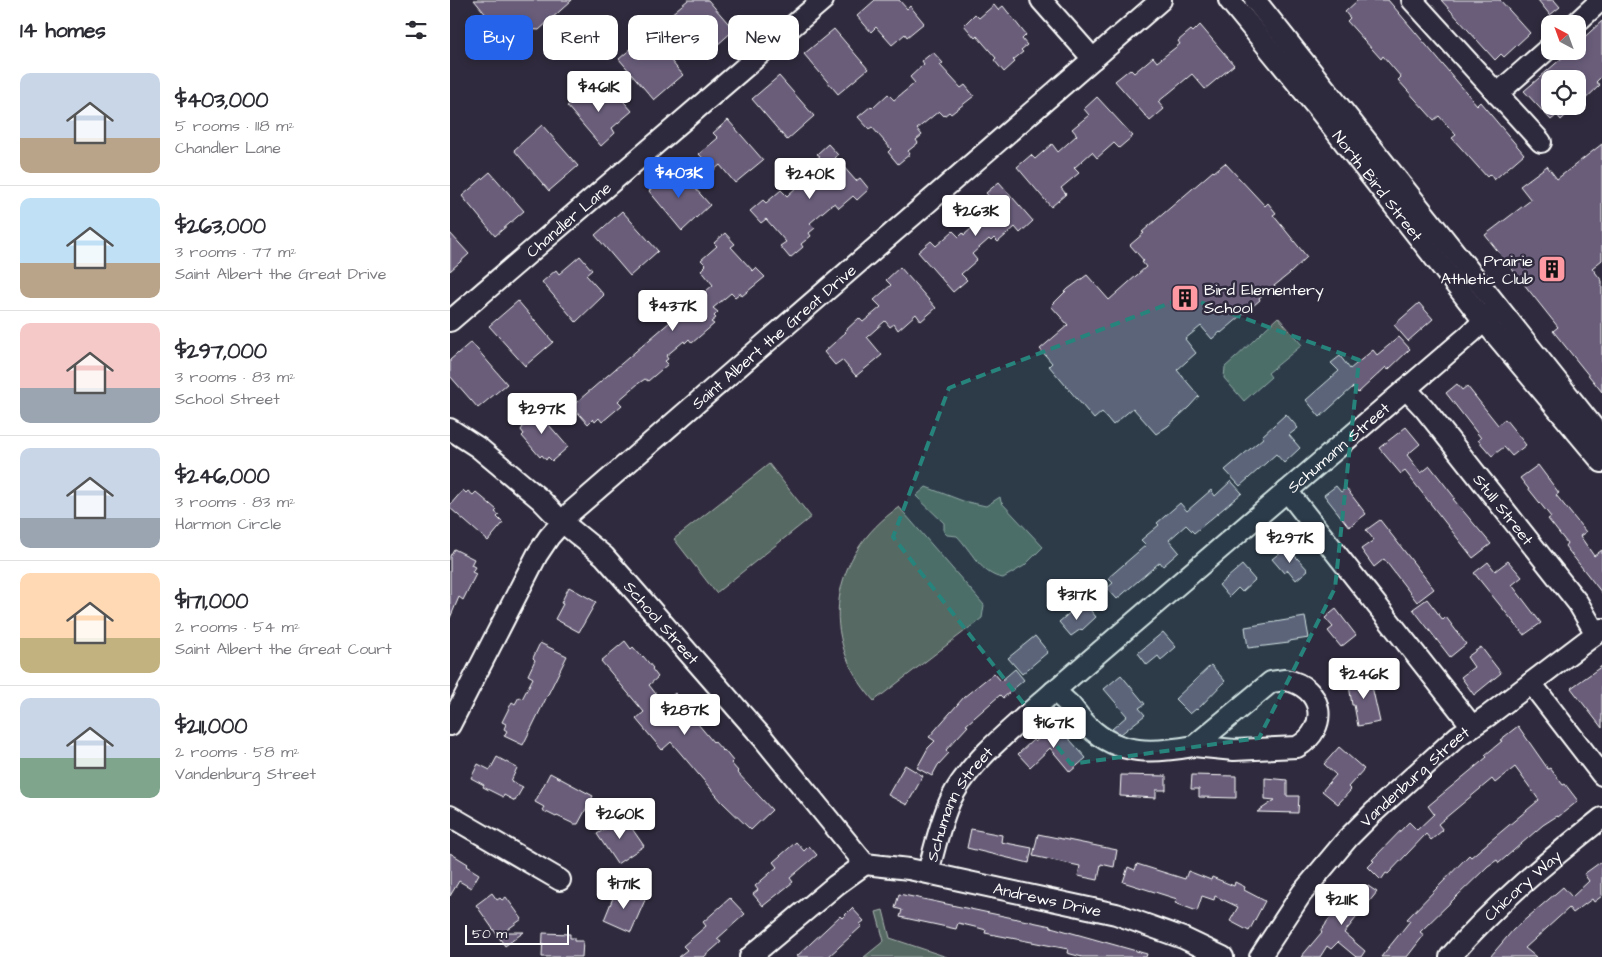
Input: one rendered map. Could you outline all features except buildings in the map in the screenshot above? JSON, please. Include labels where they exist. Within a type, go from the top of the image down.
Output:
[{"type":"street","name":"Chandler Lane","points":[[450,321],[822,0]]},
{"type":"street","points":[[1040,0],[1093,59]]},
{"type":"street","name":"Saint Albert the Great Drive","points":[[450,724],[528,570],[549,537],[562,522],[589,495],[722,382],[1161,0]]},
{"type":"street","name":"North Bird Street","points":[[1229,0],[1491,315],[1602,438]]},
{"type":"street","name":"North Bird Street","points":[[1255,0],[1452,247],[1491,315],[1602,462]]},
{"type":"street","points":[[1412,0],[1541,142]]},
{"type":"street","points":[[1585,15],[1601,0]]},
{"type":"street","points":[[1497,94],[1541,55]]},
{"type":"street","name":"Schumann Street","points":[[928,872],[952,797],[983,756],[1054,690],[1491,315]]},
{"type":"street","name":"Stull Street","points":[[1406,389],[1424,408],[1599,632]]},
{"type":"street","name":"School Street","points":[[450,429],[479,448],[541,500],[562,522],[604,556],[762,737],[865,864]]},
{"type":"street","points":[[1287,491],[1472,726]]},
{"type":"street","name":"Vandenburg Street","points":[[1260,957],[1302,893],[1348,838],[1373,813],[1451,742],[1599,632]]},
{"type":"street","points":[[1054,690],[1070,704],[1087,726],[1103,740],[1134,751],[1175,750],[1194,746],[1234,750],[1297,747],[1311,737],[1315,730],[1319,714],[1318,706],[1310,692],[1299,683],[1285,680],[1271,682],[1194,746]]},
{"type":"street","points":[[1531,682],[1602,775]]},
{"type":"street","points":[[450,816],[560,880]]},
{"type":"street","name":"Chicory Way","points":[[1450,957],[1472,931],[1514,890],[1602,818]]},
{"type":"street","points":[[750,957],[836,885],[865,864]]},
{"type":"street","name":"Andrews Drive","points":[[865,864],[885,865],[928,872],[1116,914],[1153,926],[1223,957]]},
{"type":"highlighted area","points":[[1186,297],[1359,360],[1335,588],[1259,738],[1071,764],[893,537],[949,388]]},
{"type":"green space","points":[[1278,317],[1302,345],[1268,373],[1271,377],[1244,401],[1224,378],[1225,367]]},
{"type":"green space","points":[[769,464],[811,517],[716,593],[674,539]]},
{"type":"green space","points":[[926,487],[963,501],[986,506],[1000,497],[1001,502],[1043,547],[1024,566],[1003,578],[995,576],[982,567],[957,536],[947,535],[944,532],[944,523],[916,496]]},
{"type":"green space","points":[[899,507],[984,605],[982,618],[874,701],[856,676],[844,650],[839,624],[839,598],[846,573],[858,549],[876,526]]},
{"type":"green space","points":[[883,910],[890,938],[947,957],[864,957],[884,941],[876,912]]},
{"type":"place","name":"Prairie Athletic Club","points":[[1552,269]]},
{"type":"place","name":"Bird Elementery School","points":[[1185,298]]}]
